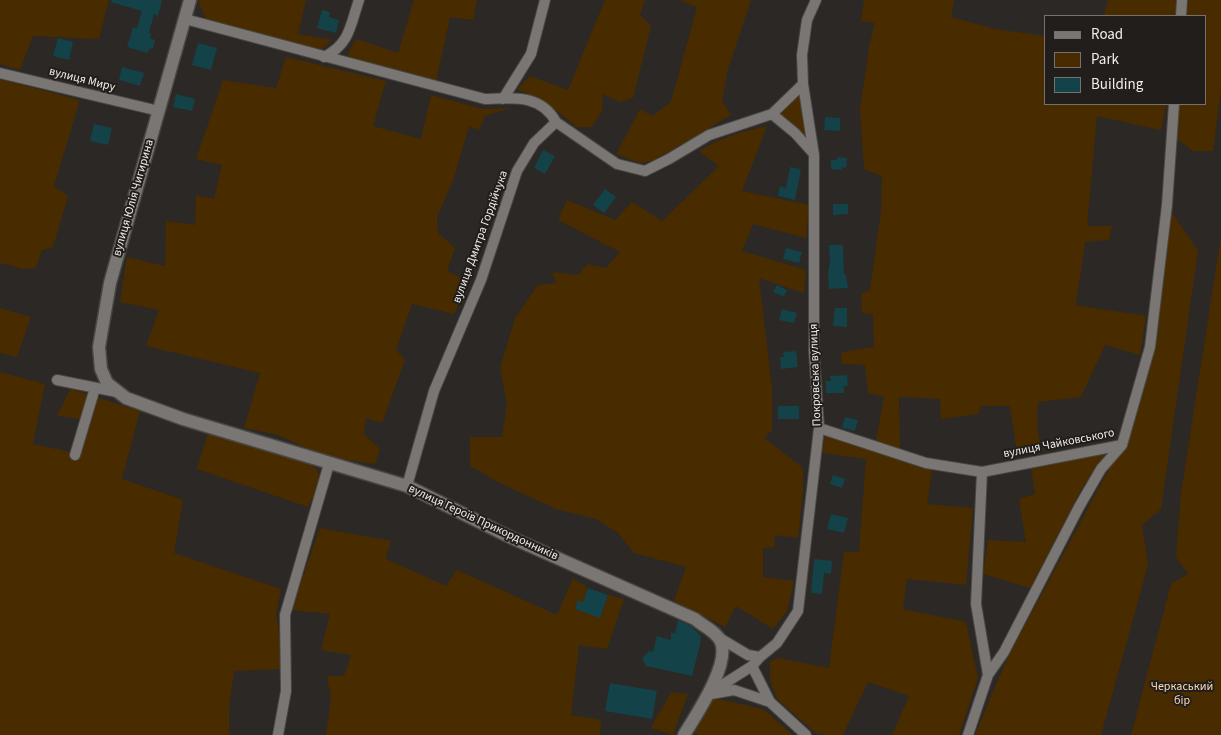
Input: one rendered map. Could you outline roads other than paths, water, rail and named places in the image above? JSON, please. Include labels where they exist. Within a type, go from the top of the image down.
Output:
[{"type":"street","name":"вулиця Юлія Чигирина","points":[[118,392],[106,383],[103,376],[99,347],[110,283],[190,0]]},
{"type":"street","points":[[324,57],[334,52],[344,41],[359,0]]},
{"type":"street","points":[[503,99],[531,54],[545,0]]},
{"type":"street","name":"Покровська вулиця","points":[[684,735],[708,694],[752,666],[777,643],[798,611],[820,428],[814,351],[814,155],[803,84],[802,55],[806,20],[816,0]]},
{"type":"street","points":[[1181,15],[1182,0]]},
{"type":"street","points":[[185,19],[485,99],[521,98],[537,103],[551,113],[556,122],[617,164],[644,170],[669,159],[709,135],[772,114],[803,84]]},
{"type":"street","name":"вулиця Миру","points":[[0,73],[159,111]]},
{"type":"street","name":"вулиця Чайковського","points":[[982,472],[1122,445],[1150,347],[1167,205],[1174,105]]},
{"type":"street","points":[[772,114],[795,133],[814,155]]},
{"type":"street","name":"вулиця Дмитра Гордійчука","points":[[407,486],[434,392],[481,280],[517,171],[534,143],[556,122]]},
{"type":"street","name":"вулиця Героїв Прикордонників","points":[[57,380],[118,392],[126,398],[183,419],[407,486],[512,538],[695,620],[718,636]]},
{"type":"street","points":[[75,456],[95,388]]},
{"type":"street","points":[[820,428],[926,463],[982,472],[976,604],[988,675]]},
{"type":"street","points":[[968,735],[988,675],[1004,652],[1079,507],[1101,469],[1122,445]]},
{"type":"street","points":[[278,735],[286,690],[285,615],[329,464]]},
{"type":"street","points":[[718,636],[748,655],[760,657]]},
{"type":"street","points":[[708,694],[722,659],[723,650],[718,636]]},
{"type":"street","points":[[752,666],[770,702],[806,735]]},
{"type":"street","points":[[708,694],[734,690],[770,702]]},
{"type":"park label","name":"Черкаський бір","points":[[1182,694]]}]
